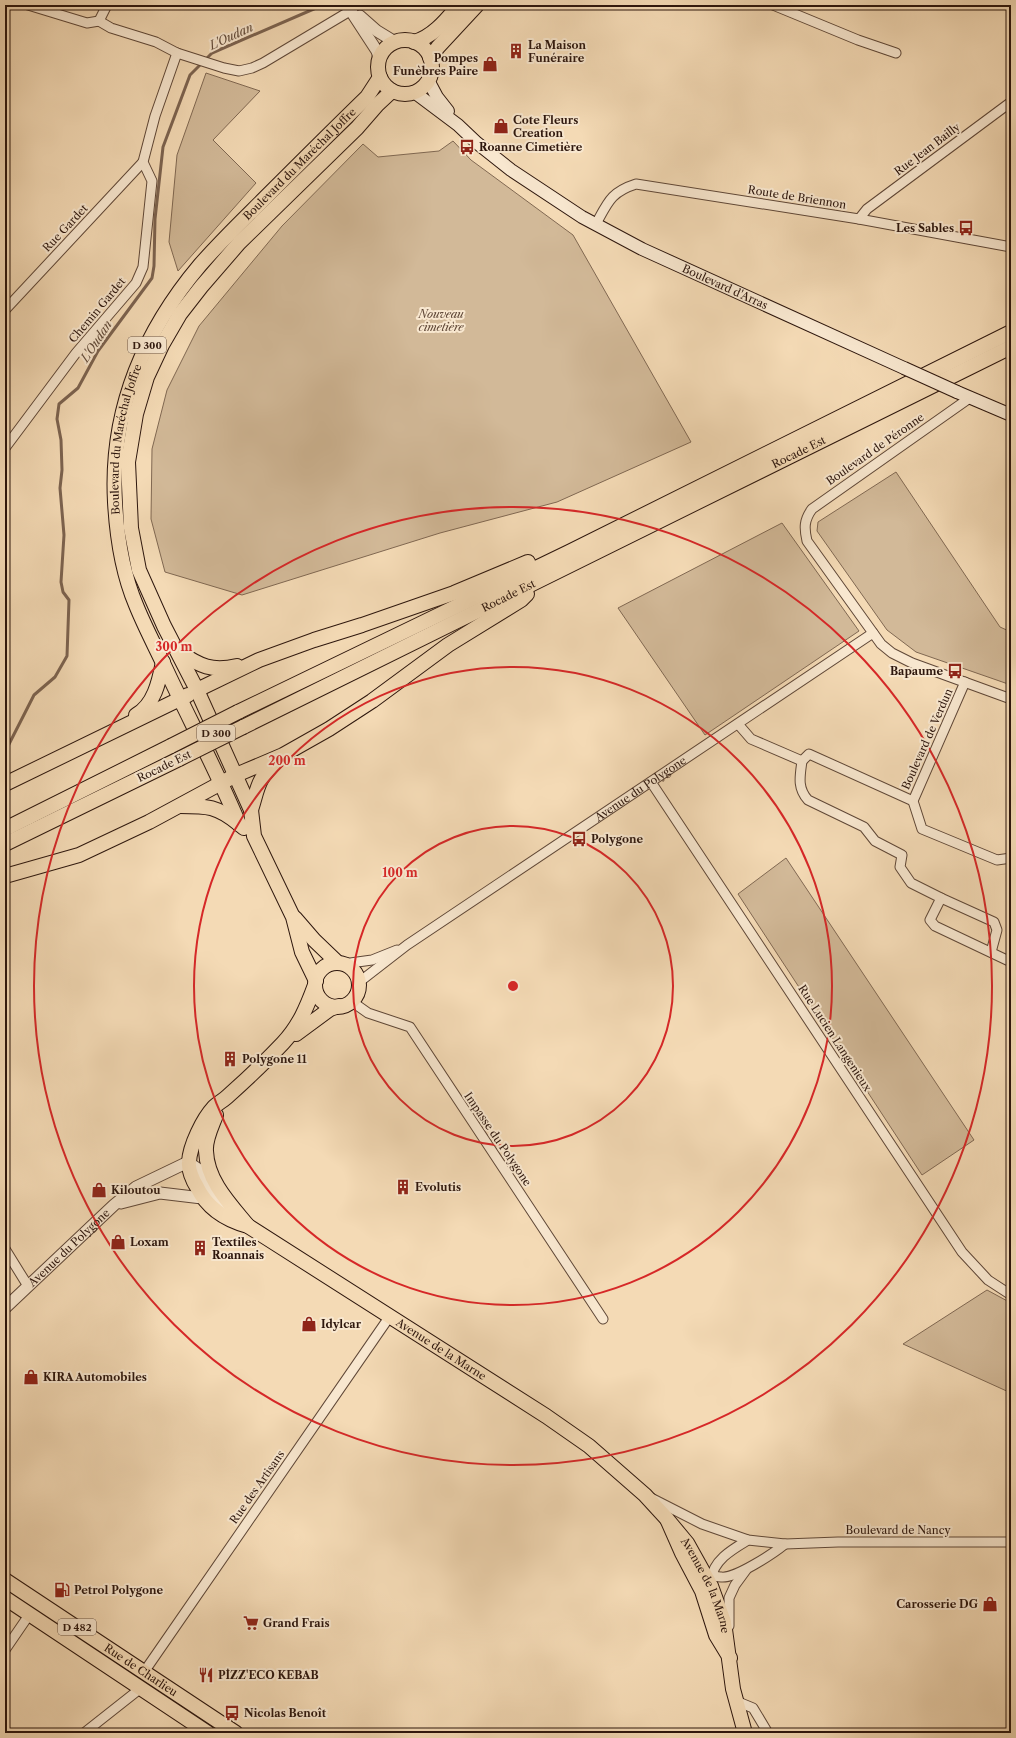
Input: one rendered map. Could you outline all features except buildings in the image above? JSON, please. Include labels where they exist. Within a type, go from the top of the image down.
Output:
[{"type":"main road","points":[[414,42],[422,40],[434,32],[460,11],[478,5]]},
{"type":"main road","points":[[430,58],[460,11]]},
{"type":"main road","points":[[404,40],[414,42],[425,50],[430,58],[431,70],[428,80],[414,92],[402,94],[392,91],[382,82],[380,77],[378,66],[379,58],[383,51],[395,42],[404,40]]},
{"type":"main road","name":"Boulevard du Maréchal Joffre","points":[[254,836],[239,824],[221,782],[179,699],[136,606],[123,566],[117,534],[114,460],[117,437],[134,372],[162,317],[178,293],[201,264],[368,97],[380,77]]},
{"type":"main road","name":"Boulevard d'Arras","points":[[428,80],[437,97],[458,125]]},
{"type":"main road","name":"Boulevard du Maréchal Joffre","points":[[315,983],[302,952],[293,917],[254,836],[251,810],[197,690],[179,652],[164,626],[139,570],[131,528],[128,462],[136,414],[147,377],[162,345],[180,314],[201,287],[239,244],[357,128],[377,105],[392,91]]},
{"type":"main road","name":"Boulevard d'Arras","points":[[414,92],[458,125],[477,143],[511,170],[582,217],[642,249],[1011,415]]},
{"type":"main road","name":"Rocade Est","points":[[5,829],[238,712],[569,552],[1011,332]]},
{"type":"main road","name":"Rocade Est","points":[[5,844],[1011,347]]},
{"type":"main road","points":[[5,784],[259,660],[454,593],[552,552],[569,552]]},
{"type":"main road","points":[[5,876],[79,855],[112,840],[221,782],[283,755],[372,702],[448,646],[521,600],[538,582]]},
{"type":"main road","points":[[179,652],[202,666],[213,668],[230,667],[259,660]]},
{"type":"main road","points":[[72,751],[141,712],[153,697],[163,662]]},
{"type":"main road","points":[[251,810],[255,792],[262,776],[283,755]]},
{"type":"main road","points":[[177,806],[204,806],[218,809],[239,824]]},
{"type":"main road","name":"Boulevard du Maréchal Joffre","points":[[293,917],[314,940],[341,963]]},
{"type":"main road","points":[[188,1162],[201,1125],[214,1108],[282,1043],[297,1026],[305,1012],[320,971],[325,966],[341,963],[351,968],[355,973],[358,983],[355,996],[345,1004],[330,1009],[320,1015],[282,1043]]},
{"type":"main road","points":[[315,983],[319,997],[324,1002],[330,1006],[345,1004]]},
{"type":"main road","points":[[228,1096],[216,1115],[210,1129],[206,1151],[213,1178],[224,1197],[248,1226]]},
{"type":"main road","name":"Avenue de la Marne","points":[[188,1162],[194,1182],[202,1198],[212,1208],[233,1222],[248,1226],[546,1416],[583,1442],[645,1495],[687,1543],[708,1578],[724,1622],[733,1689],[745,1733]]},
{"type":"main road","name":"Avenue de la Marne","points":[[667,1519],[702,1591],[716,1635],[730,1658]]},
{"type":"main road","name":"Rue de Charlieu","points":[[5,1580],[236,1733]]},
{"type":"main road","name":"Rue de Charlieu","points":[[5,1598],[208,1733]]},
{"type":"street","points":[[28,5],[87,23],[99,21],[111,28],[161,44],[177,53],[212,65],[239,72],[263,63],[348,7]]},
{"type":"street","points":[[99,21],[107,5]]},
{"type":"street","points":[[773,5],[858,40],[896,53]]},
{"type":"street","points":[[348,7],[377,31],[395,42]]},
{"type":"street","points":[[348,7],[377,51],[379,58]]},
{"type":"street","points":[[143,162],[155,116],[177,53]]},
{"type":"street","name":"Rue Jean Bailly","points":[[859,219],[867,209],[1011,102]]},
{"type":"street","name":"Chemin Gardet","points":[[5,448],[76,353],[136,282],[143,267],[152,181],[143,162]]},
{"type":"street","name":"Rue Gardet","points":[[5,310],[143,162]]},
{"type":"street","name":"Route de Briennon","points":[[596,224],[610,198],[623,188],[636,184],[859,219],[1011,247]]},
{"type":"street","name":"Boulevard de Péronne","points":[[873,633],[807,541],[804,528],[806,518],[812,509],[971,398]]},
{"type":"street","points":[[873,633],[881,644],[892,653],[912,663],[1011,699]]},
{"type":"street","name":"Avenue du Polygone","points":[[358,983],[407,945],[873,633]]},
{"type":"street","name":"Boulevard de Verdun","points":[[965,682],[913,801],[922,829],[997,860],[1011,858]]},
{"type":"street","points":[[738,724],[751,739],[802,761]]},
{"type":"street","points":[[913,801],[809,754],[802,761],[799,783],[802,793],[808,800],[864,827],[875,841],[902,855],[900,867],[911,883],[994,922],[997,930],[991,952]]},
{"type":"street","name":"Rue Lucien Langenieux","points":[[651,782],[962,1252],[988,1280],[1011,1295]]},
{"type":"street","points":[[941,898],[930,920],[935,926],[1011,962]]},
{"type":"street","name":"Avenue du Polygone","points":[[341,963],[372,960],[407,945]]},
{"type":"street","name":"Impasse du Polygone","points":[[345,1004],[410,1027],[603,1319]]},
{"type":"street","points":[[188,1162],[201,1171],[217,1200],[248,1226]]},
{"type":"street","name":"Avenue du Polygone","points":[[5,1308],[114,1205],[136,1187],[188,1162]]},
{"type":"street","points":[[114,1205],[160,1193],[202,1198]]},
{"type":"street","points":[[5,1249],[28,1286]]},
{"type":"street","name":"Rue des Artisans","points":[[144,1672],[390,1316]]},
{"type":"street","name":"Boulevard de Nancy","points":[[645,1495],[702,1524],[748,1540],[785,1544],[838,1542],[1011,1542]]},
{"type":"street","points":[[708,1610],[708,1578],[722,1558],[748,1540]]},
{"type":"street","points":[[689,1567],[708,1578],[721,1578],[746,1569],[773,1554],[785,1544]]},
{"type":"street","points":[[730,1658],[729,1598],[735,1585],[746,1569]]},
{"type":"street","points":[[5,1650],[29,1614]]},
{"type":"street","points":[[84,1733],[141,1688]]},
{"type":"street","points":[[736,1700],[753,1708],[768,1733]]},
{"type":"green space","points":[[206,73],[260,91],[213,140],[256,183],[178,271],[169,242],[177,155]]},
{"type":"green space","name":"Nouveau cimetière","points":[[453,141],[471,160],[573,235],[691,442],[557,502],[440,533],[242,595],[165,572],[151,519],[152,449],[167,390],[199,326],[282,226],[363,144],[378,157],[439,151]]},
{"type":"green space","points":[[896,472],[1000,627],[1011,632],[1011,685],[916,652],[887,630],[817,531],[818,522]]},
{"type":"green space","points":[[782,523],[859,631],[705,735],[618,608]]},
{"type":"green space","points":[[786,858],[974,1140],[922,1175],[738,894]]},
{"type":"green space","points":[[987,1290],[1011,1303],[1011,1393],[903,1344]]},
{"type":"waterway","name":"L'Oudan","points":[[5,752],[34,695],[55,677],[67,656],[69,600],[63,592],[61,582],[64,535],[60,488],[62,470],[61,440],[57,419],[59,404],[78,388],[98,351],[152,278],[154,266],[155,219],[163,147],[190,75],[212,53],[323,5]]},
{"type":"place","name":"La Maison Funéraire","points":[[516,51]]},
{"type":"place","name":"Pompes Funèbres Paire","points":[[490,64]]},
{"type":"place","name":"Cote Fleurs Creation","points":[[501,126]]},
{"type":"place","name":"Roanne Cimetière","points":[[467,147]]},
{"type":"place","name":"Les Sables","points":[[966,228]]},
{"type":"place","name":"Bapaume","points":[[955,671]]},
{"type":"place","name":"Polygone","points":[[579,839]]},
{"type":"place","name":"Polygone 11","points":[[230,1059]]},
{"type":"place","name":"Evolutis","points":[[403,1187]]},
{"type":"place","name":"Kiloutou","points":[[99,1190]]},
{"type":"place","name":"Loxam","points":[[118,1242]]},
{"type":"place","name":"Textiles Roannais","points":[[200,1248]]},
{"type":"place","name":"Idylcar","points":[[309,1324]]},
{"type":"place","name":"KIRA Automobiles","points":[[31,1377]]},
{"type":"place","name":"Petrol Polygone","points":[[62,1590]]},
{"type":"place","name":"Carosserie DG","points":[[990,1604]]},
{"type":"place","name":"Grand Frais","points":[[251,1623]]},
{"type":"place","name":"PİZZ'ECO KEBAB","points":[[206,1675]]},
{"type":"place","name":"Nicolas Benoît","points":[[232,1713]]}]
